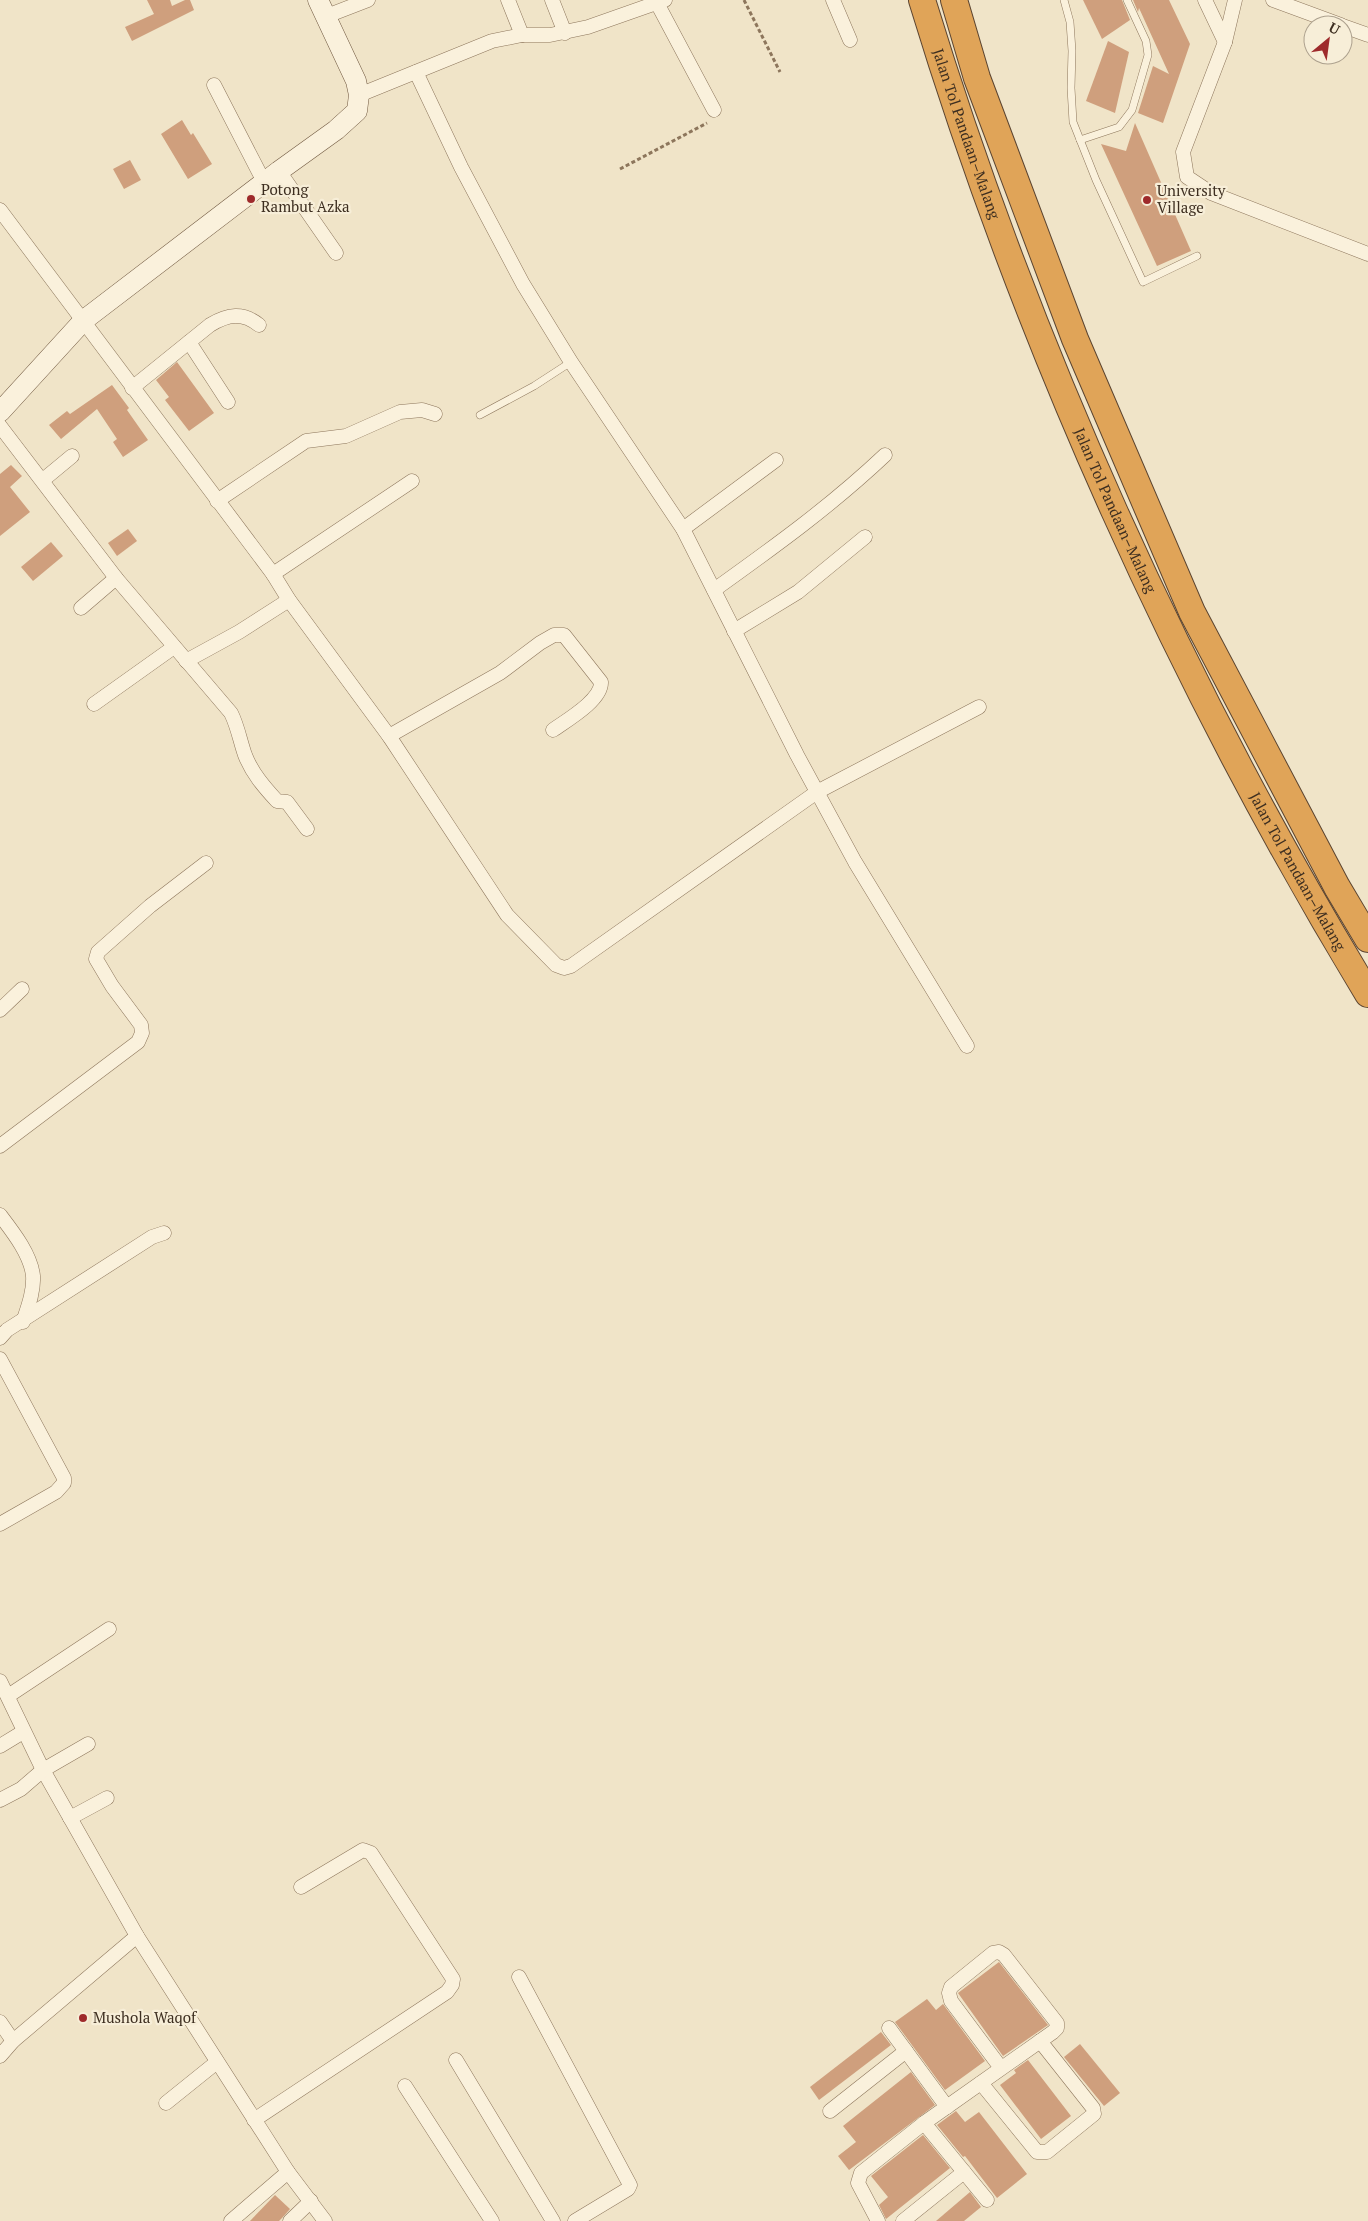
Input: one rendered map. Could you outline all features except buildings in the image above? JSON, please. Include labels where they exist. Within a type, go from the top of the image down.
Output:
[{"type":"highway","name":"Jalan Tol Pandaan–Malang","points":[[922,0],[948,87],[1048,357],[1167,628],[1314,905],[1368,994]]},
{"type":"highway","name":"Jalan Tol Pandaan–Malang","points":[[954,0],[977,78],[1075,340],[1192,612],[1337,887],[1368,938]]},
{"type":"street","points":[[0,412],[84,320],[271,177],[336,130],[356,111],[359,95],[356,81],[321,9],[368,0]]},
{"type":"street","points":[[508,0],[522,35]]},
{"type":"street","points":[[552,0],[565,32]]},
{"type":"street","points":[[833,0],[850,40]]},
{"type":"street","points":[[1205,0],[1225,42]]},
{"type":"street","points":[[1235,0],[1225,42],[1183,152],[1187,177],[1211,193],[1368,254]]},
{"type":"street","points":[[1273,0],[1314,15]]},
{"type":"street","points":[[359,95],[492,41],[522,35],[565,32],[588,27],[661,2],[714,110]]},
{"type":"street","points":[[1353,29],[1368,35]]},
{"type":"street","points":[[416,72],[461,167],[519,275],[571,362],[683,529],[817,792],[855,862],[967,1046]]},
{"type":"street","points":[[214,85],[271,177],[336,253]]},
{"type":"street","points":[[0,210],[273,574],[289,600],[390,736],[506,915],[549,960],[564,968],[571,966],[602,946],[817,792],[979,707]]},
{"type":"street","points":[[132,388],[221,318],[250,317],[259,325]]},
{"type":"street","points":[[189,342],[228,402]]},
{"type":"street","points":[[217,501],[306,441],[346,436],[400,412],[422,410],[435,414]]},
{"type":"street","points":[[0,426],[116,578],[231,714],[237,726],[245,755],[255,776],[277,801],[287,802],[307,829]]},
{"type":"street","points":[[714,590],[802,528],[847,491],[885,455]]},
{"type":"street","points":[[43,480],[72,456]]},
{"type":"street","points":[[683,529],[776,460]]},
{"type":"street","points":[[273,574],[412,481]]},
{"type":"street","points":[[734,631],[798,592],[865,537]]},
{"type":"street","points":[[81,608],[116,578]]},
{"type":"street","points":[[186,661],[239,632],[289,600]]},
{"type":"street","points":[[390,736],[500,673],[540,642],[554,635],[560,635],[571,642],[601,682],[601,687],[594,699],[553,730]]},
{"type":"street","points":[[94,704],[174,647]]},
{"type":"street","points":[[0,1146],[138,1042],[142,1033],[141,1025],[104,974],[96,959],[98,952],[150,906],[206,863]]},
{"type":"street","points":[[0,1010],[22,989]]},
{"type":"street","points":[[0,1216],[29,1260],[33,1277],[30,1298],[23,1322]]},
{"type":"street","points":[[0,1338],[7,1330],[23,1322],[152,1237],[164,1233]]},
{"type":"street","points":[[0,1358],[64,1478],[64,1483],[56,1492],[0,1524]]},
{"type":"street","points":[[8,1696],[108,1629]]},
{"type":"street","points":[[0,1681],[43,1770],[136,1936],[288,2172],[325,2221]]},
{"type":"street","points":[[0,1746],[24,1732]]},
{"type":"street","points":[[0,1800],[21,1789],[43,1770],[88,1744]]},
{"type":"street","points":[[70,1818],[107,1798]]},
{"type":"street","points":[[254,2120],[447,1992],[452,1985],[453,1979],[371,1853],[363,1850],[301,1887]]},
{"type":"street","points":[[0,2056],[13,2041],[136,1936]]},
{"type":"street","points":[[878,2221],[858,2183],[861,2173],[924,2123],[1040,2042],[1057,2028],[1057,2023],[1004,1955],[999,1952],[993,1953],[951,1987],[949,1993],[951,2001],[1001,2068]]},
{"type":"street","points":[[519,1977],[630,2185],[628,2189],[575,2221]]},
{"type":"street","points":[[0,2022],[13,2041]]},
{"type":"street","points":[[889,2028],[948,2107]]},
{"type":"street","points":[[981,2083],[1037,2152],[1047,2152],[1094,2114],[1093,2108],[1040,2042]]},
{"type":"street","points":[[830,2111],[906,2050]]},
{"type":"street","points":[[456,2060],[553,2221]]},
{"type":"street","points":[[166,2104],[217,2062]]},
{"type":"street","points":[[406,2086],[492,2221]]},
{"type":"street","points":[[924,2123],[986,2200]]},
{"type":"street","points":[[231,2221],[288,2172]]},
{"type":"street","points":[[904,2221],[964,2172]]},
{"type":"street","points":[[290,2221],[311,2201]]},
{"type":"lane","points":[[1064,0],[1070,22],[1073,122],[1096,180],[1143,282],[1197,256]]},
{"type":"lane","points":[[1080,140],[1119,126],[1132,110],[1148,55],[1146,41],[1128,0]]},
{"type":"lane","points":[[480,415],[534,386],[571,362]]},
{"type":"path","points":[[744,0],[780,72]]},
{"type":"path","points":[[620,169],[710,121],[714,116],[714,110]]},
{"type":"place","name":"Potong Rambut Azka","points":[[251,199]]},
{"type":"place","name":"University Village","points":[[1147,200]]},
{"type":"place","name":"Mushola Waqof","points":[[83,2018]]}]
